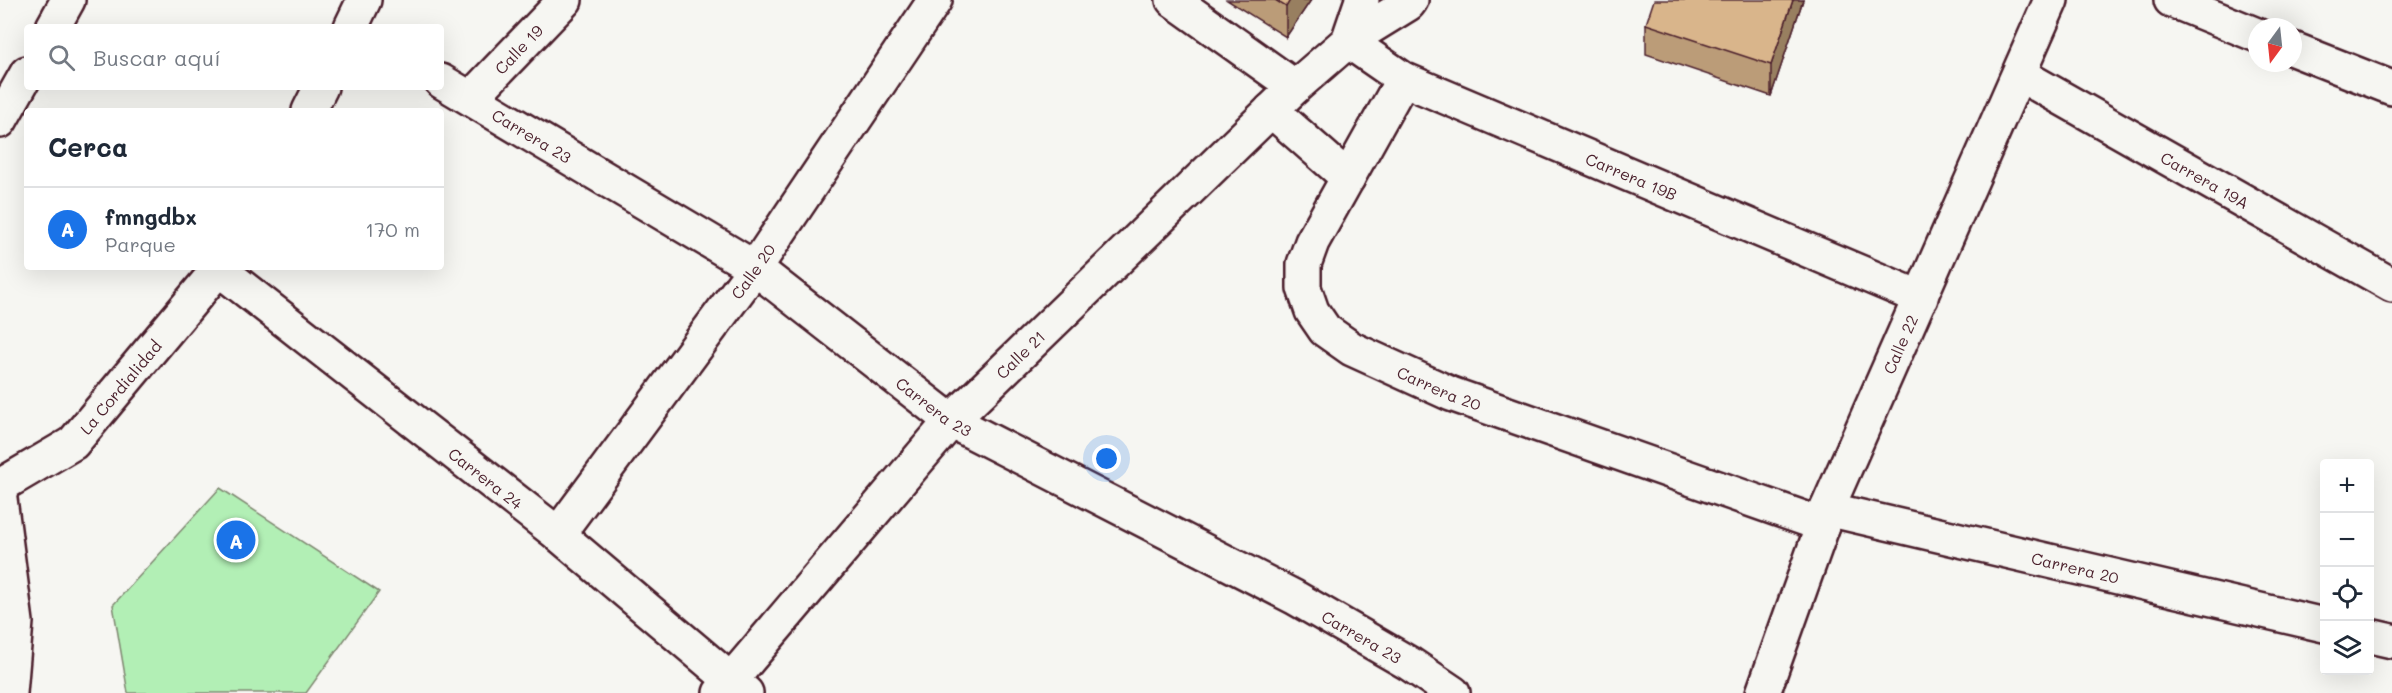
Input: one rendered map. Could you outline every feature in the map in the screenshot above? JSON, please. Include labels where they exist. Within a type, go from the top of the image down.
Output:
[{"type":"street","points":[[55,24],[68,0]]},
{"type":"street","points":[[352,24],[364,0]]},
{"type":"street","name":"Calle 19","points":[[471,98],[565,0]]},
{"type":"street","name":"Calle 20","points":[[558,534],[755,268],[935,0]]},
{"type":"street","points":[[1173,0],[1295,87]]},
{"type":"street","points":[[1348,41],[1362,0]]},
{"type":"street","name":"Calle 21","points":[[733,688],[951,421],[1295,87],[1348,41],[1411,0]]},
{"type":"street","name":"Calle 22","points":[[1763,693],[1825,518],[2051,0]]},
{"type":"street","points":[[2171,0],[2248,31]]},
{"type":"street","name":"Carrera 19B","points":[[1348,41],[1403,79],[1921,298]]},
{"type":"street","points":[[2302,53],[2392,88]]},
{"type":"street","name":"Carrera 19A","points":[[2019,74],[2392,285]]},
{"type":"street","points":[[0,121],[24,78]]},
{"type":"street","name":"Carrera 20","points":[[1403,79],[1312,242],[1305,264],[1304,288],[1312,311],[1325,330],[1352,349],[1451,394],[1825,518],[2320,624]]},
{"type":"street","name":"Carrera 23","points":[[444,83],[755,268],[951,421],[1294,597],[1410,664],[1453,693]]},
{"type":"street","points":[[310,108],[320,90]]},
{"type":"street","points":[[1271,110],[1348,177]]},
{"type":"street","name":"La Cordialidad","points":[[0,486],[73,443],[218,270]]},
{"type":"street","name":"Carrera 24","points":[[223,270],[558,534],[733,688]]},
{"type":"street","points":[[0,499],[16,622],[10,693]]},
{"type":"street","points":[[2374,637],[2392,641]]},
{"type":"green space","points":[[220,488],[379,592],[306,693],[128,693],[113,605]]},
{"type":"building","points":[[1275,0],[1290,0],[1286,7]]},
{"type":"building","points":[[1654,0],[1793,0],[1771,65],[1646,24]]},
{"type":"place","name":"fmngdbx","points":[[236,540]]}]
